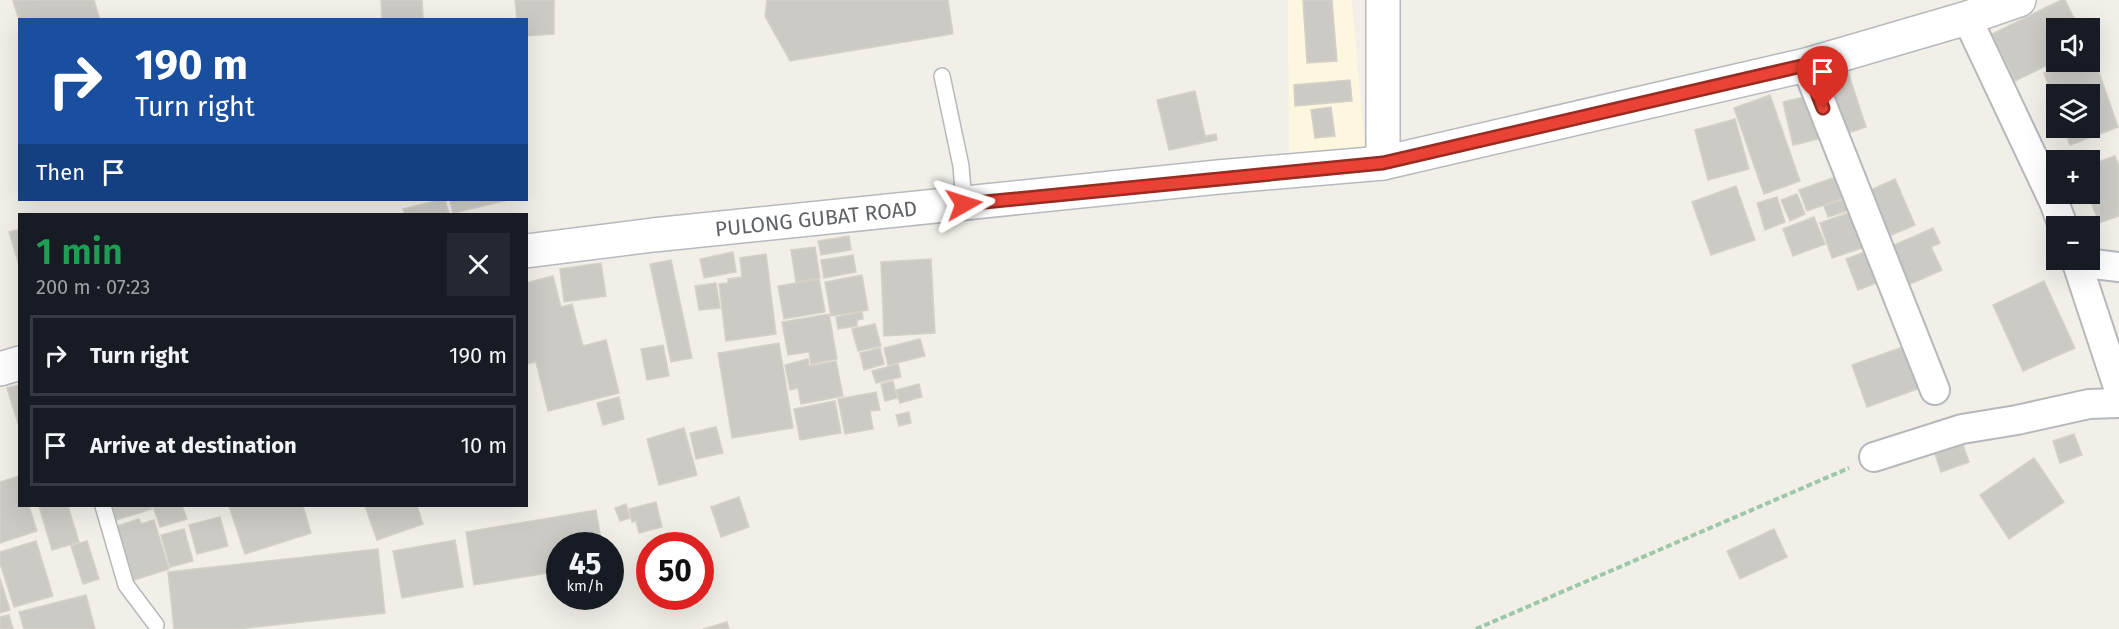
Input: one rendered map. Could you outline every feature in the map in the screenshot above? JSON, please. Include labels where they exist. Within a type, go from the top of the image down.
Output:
[{"type":"main road","points":[[1383,0],[1383,163]]},
{"type":"main road","name":"PULONG GUBAT ROAD","points":[[528,251],[964,204],[1383,163],[1806,65],[1967,18],[2019,0]]},
{"type":"main road","points":[[0,369],[18,364]]},
{"type":"street","points":[[1967,18],[2059,216]]},
{"type":"street","points":[[1806,65],[1935,390]]},
{"type":"street","points":[[2100,264],[2119,267]]},
{"type":"street","points":[[2079,270],[2119,390]]},
{"type":"street","points":[[1874,457],[1962,429],[2089,404],[2119,403]]},
{"type":"lane","points":[[942,76],[960,166],[964,204]]},
{"type":"lane","points":[[103,507],[126,585],[156,625]]},
{"type":"path","points":[[1476,629],[1874,457]]},
{"type":"shaded area","points":[[1288,0],[1352,0],[1365,151],[1289,160]]},
{"type":"building","points":[[94,0],[99,18],[18,18],[13,1]]},
{"type":"building","points":[[381,0],[422,0],[423,18],[382,18]]},
{"type":"building","points":[[515,0],[554,0],[554,34],[528,36],[528,18],[517,18]]},
{"type":"building","points":[[767,0],[948,0],[953,34],[790,61],[765,16]]},
{"type":"building","points":[[1303,0],[1332,0],[1337,61],[1307,63]]},
{"type":"building","points":[[2061,0],[2065,0],[2074,18],[2046,18],[2046,66],[2015,81],[1992,34]]},
{"type":"building","points":[[1846,66],[1866,127],[1836,137],[1816,75]]},
{"type":"building","points":[[2099,72],[2118,127],[2100,134],[2100,84],[2048,84],[2044,73]]},
{"type":"building","points":[[1350,80],[1352,101],[1295,106],[1294,85]]},
{"type":"building","points":[[1195,91],[1205,136],[1216,134],[1217,140],[1169,150],[1157,100]]},
{"type":"building","points":[[1770,95],[1800,181],[1764,194],[1734,108]]},
{"type":"building","points":[[1812,95],[1823,138],[1793,145],[1783,102]]},
{"type":"building","points":[[1331,107],[1335,136],[1315,138],[1311,110]]},
{"type":"building","points":[[1735,119],[1749,169],[1708,180],[1695,130]]},
{"type":"building","points":[[2068,138],[2089,138],[2070,145]]},
{"type":"building","points":[[2115,156],[2119,166],[2119,216],[2100,223],[2100,216],[2096,216],[2092,204],[2100,204],[2100,161]]},
{"type":"building","points":[[1844,174],[1852,195],[1807,211],[1799,190]]},
{"type":"building","points":[[1895,179],[1915,225],[1882,239],[1862,194]]},
{"type":"building","points":[[1736,186],[1755,240],[1711,255],[1692,202]]},
{"type":"building","points":[[1797,194],[1805,214],[1790,221],[1781,200]]},
{"type":"building","points":[[1777,197],[1785,222],[1765,230],[1757,203]]},
{"type":"building","points":[[1852,197],[1856,208],[1828,217],[1824,206]]},
{"type":"building","points":[[435,201],[445,201],[449,213],[405,213],[403,209]]},
{"type":"building","points":[[450,201],[504,201],[453,213]]},
{"type":"building","points":[[1859,209],[1871,245],[1832,258],[1820,223]]},
{"type":"building","points":[[1814,217],[1825,244],[1793,256],[1783,229]]},
{"type":"building","points":[[1933,228],[1940,243],[1931,247],[1942,270],[1901,288],[1883,250]]},
{"type":"building","points":[[18,230],[18,261],[9,232]]},
{"type":"building","points":[[849,236],[851,250],[821,255],[818,241]]},
{"type":"building","points":[[815,247],[820,278],[796,282],[791,250]]},
{"type":"building","points":[[1872,249],[1884,280],[1858,290],[1846,259]]},
{"type":"building","points":[[733,252],[736,272],[704,278],[700,259]]},
{"type":"building","points":[[766,254],[776,334],[726,341],[719,284],[728,283],[728,279],[742,277],[740,258]]},
{"type":"building","points":[[853,255],[856,272],[824,278],[821,260]]},
{"type":"building","points":[[931,259],[935,333],[884,336],[881,262]]},
{"type":"building","points":[[671,260],[692,358],[671,362],[650,264]]},
{"type":"building","points":[[601,263],[606,296],[564,302],[560,269]]},
{"type":"building","points":[[862,275],[868,310],[831,316],[825,282]]},
{"type":"building","points":[[553,276],[561,307],[572,304],[583,346],[606,340],[619,393],[548,411],[536,362],[528,364],[528,282]]},
{"type":"building","points":[[819,279],[825,312],[784,319],[778,286]]},
{"type":"building","points":[[2044,281],[2075,348],[2023,371],[1993,305]]},
{"type":"building","points":[[716,283],[720,308],[699,310],[695,286]]},
{"type":"building","points":[[862,312],[863,319],[857,320],[857,326],[838,329],[836,317]]},
{"type":"building","points":[[829,314],[837,359],[811,364],[809,352],[788,355],[782,322]]},
{"type":"building","points":[[875,324],[881,346],[858,351],[852,329]]},
{"type":"building","points":[[920,339],[925,356],[888,365],[884,348]]},
{"type":"building","points":[[779,343],[793,428],[732,438],[718,353]]},
{"type":"building","points":[[1911,344],[1926,386],[1867,407],[1852,365]]},
{"type":"building","points":[[663,345],[669,376],[647,380],[641,349]]},
{"type":"building","points":[[880,348],[884,364],[864,370],[860,353]]},
{"type":"building","points":[[808,359],[809,366],[836,361],[843,396],[801,404],[798,388],[790,390],[785,365]]},
{"type":"building","points":[[898,364],[901,377],[876,383],[872,371]]},
{"type":"building","points":[[893,381],[897,398],[885,401],[881,384]]},
{"type":"building","points":[[919,384],[922,397],[900,403],[896,390]]},
{"type":"building","points":[[18,385],[18,424],[7,388]]},
{"type":"building","points":[[876,392],[880,410],[870,411],[873,429],[845,434],[838,399]]},
{"type":"building","points":[[619,397],[624,419],[603,425],[597,403]]},
{"type":"building","points":[[835,401],[841,433],[800,440],[794,409]]},
{"type":"building","points":[[909,412],[911,423],[899,426],[896,415]]},
{"type":"building","points":[[716,427],[723,453],[696,459],[690,433]]},
{"type":"building","points":[[684,428],[697,475],[659,485],[647,439]]},
{"type":"building","points":[[2074,434],[2082,455],[2060,463],[2053,441]]},
{"type":"building","points":[[1963,445],[1969,462],[1941,472],[1935,454]]},
{"type":"building","points":[[2034,458],[2064,502],[2009,539],[1980,495]]},
{"type":"building","points":[[18,476],[18,507],[29,507],[37,531],[0,543],[0,482]]},
{"type":"building","points":[[739,497],[749,527],[721,537],[711,507]]},
{"type":"building","points":[[656,502],[662,527],[639,532],[636,521],[632,522],[629,509]]},
{"type":"building","points":[[626,504],[630,518],[620,521],[615,508]]},
{"type":"building","points":[[39,507],[68,507],[79,542],[52,550]]},
{"type":"building","points":[[112,507],[151,507],[152,509],[116,520]]},
{"type":"building","points":[[153,507],[182,507],[187,519],[160,527]]},
{"type":"building","points":[[229,507],[303,507],[311,533],[245,554]]},
{"type":"building","points":[[365,507],[417,507],[423,524],[377,540]]},
{"type":"building","points":[[596,510],[600,532],[546,532],[546,573],[474,585],[466,532]]},
{"type":"building","points":[[220,517],[228,546],[197,554],[189,525]]},
{"type":"building","points":[[139,519],[141,524],[154,520],[169,569],[131,581],[114,527]]},
{"type":"building","points":[[184,529],[193,561],[170,567],[161,535]]},
{"type":"building","points":[[1774,529],[1787,557],[1740,579],[1727,551]]},
{"type":"building","points":[[455,540],[463,587],[402,598],[393,551]]},
{"type":"building","points":[[36,541],[53,596],[14,607],[0,563],[0,552]]},
{"type":"building","points":[[87,541],[99,579],[83,584],[71,546]]},
{"type":"building","points":[[378,549],[385,613],[237,629],[174,629],[168,572]]},
{"type":"building","points":[[0,578],[10,610],[0,613]]},
{"type":"building","points":[[86,595],[95,629],[24,629],[19,612]]},
{"type":"building","points":[[9,615],[13,629],[0,629],[0,617]]},
{"type":"building","points":[[727,622],[729,629],[703,629]]},
{"type":"route","points":[[964,204],[1218,177],[1383,163],[1806,65],[1823,108]]}]
